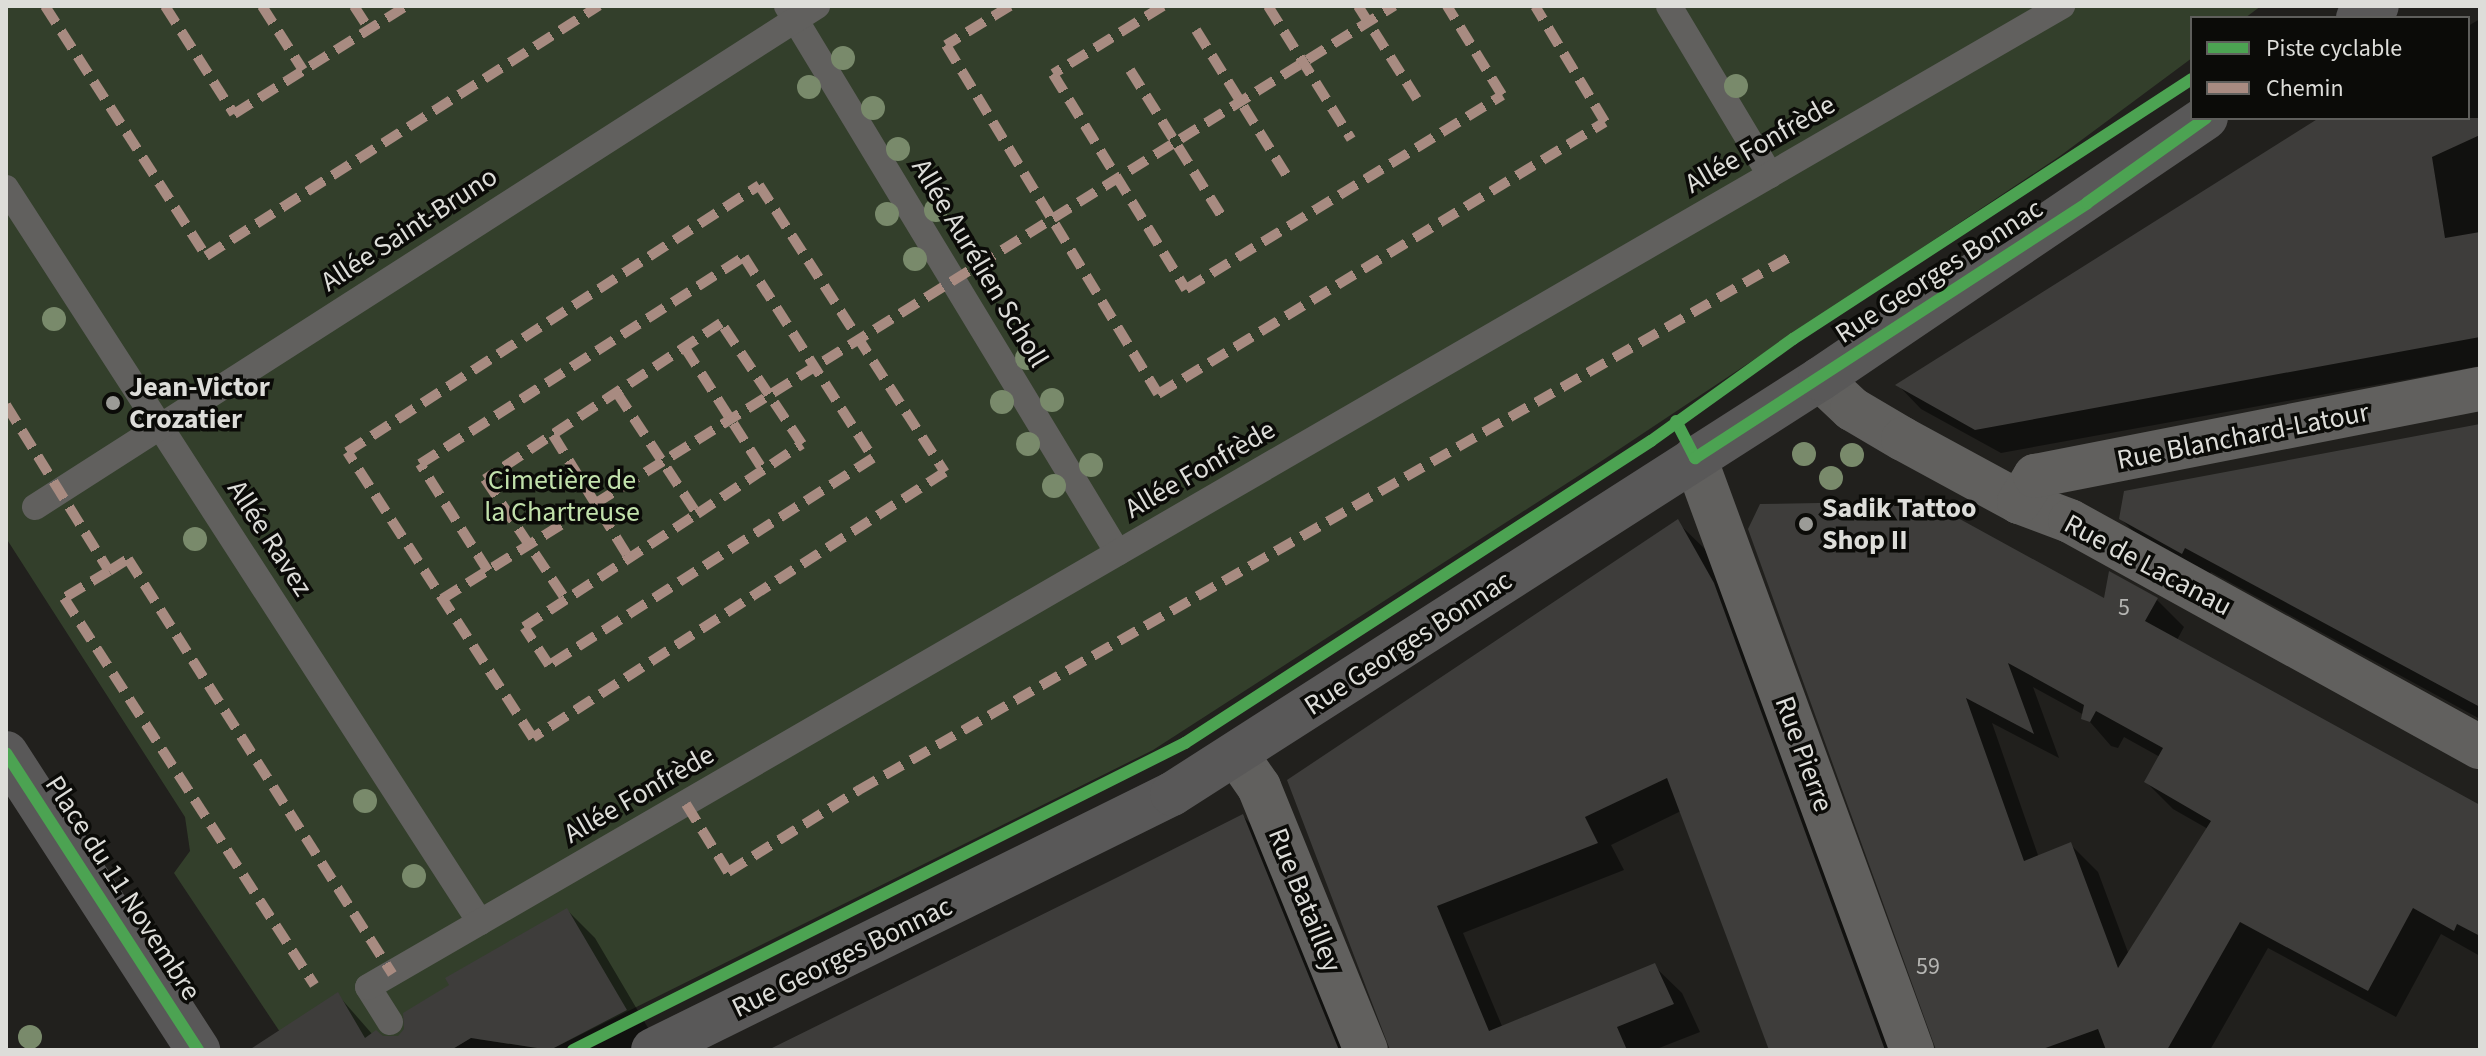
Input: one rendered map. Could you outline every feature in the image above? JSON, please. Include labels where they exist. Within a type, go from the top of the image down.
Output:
[{"type":"main road","name":"Rue Georges Bonnac","points":[[653,1050],[1172,794],[1820,379],[2203,120]]},
{"type":"main road","name":"Place du 11 Novembre","points":[[6,753],[198,1050]]},
{"type":"street","name":"Rue de Lacanau","points":[[1820,379],[1852,409],[2019,502],[2070,521],[2480,747]]},
{"type":"street","name":"Rue Blanchard-Latour","points":[[2019,502],[2035,476],[2480,389]]},
{"type":"street","name":"Rue Pierre","points":[[1695,458],[1912,1050]]},
{"type":"street","name":"Rue Batailley","points":[[1236,754],[1259,787],[1366,1050]]},
{"type":"lane","points":[[1669,6],[1770,175]]},
{"type":"lane","name":"Allée Fonfrède","points":[[390,1022],[368,987],[2062,6]]},
{"type":"lane","name":"Allée Saint-Bruno","points":[[35,507],[800,11]]},
{"type":"lane","name":"Allée Aurélien Scholl","points":[[800,11],[1118,553]]},
{"type":"lane","name":"Allée Ravez","points":[[6,188],[480,922]]},
{"type":"green space","name":"Cimetière de la Chartreuse","points":[[6,6],[2261,6],[2248,16],[2190,16],[2190,59],[2060,156],[1603,460],[1153,750],[550,1050],[478,1039],[477,1034],[451,1050],[292,1050],[174,873],[190,851],[185,817],[6,538]]},
{"type":"building","points":[[2480,118],[2480,135],[2432,157],[2445,238],[2480,232],[2480,337],[1975,430],[1895,385],[2316,120]]},
{"type":"building","points":[[2480,424],[2480,707],[2185,548],[2182,554],[2119,519],[2124,491]]},
{"type":"building","points":[[1927,501],[2104,598],[2109,571],[2158,598],[2145,621],[2480,805],[2480,936],[2457,924],[2454,931],[2413,908],[2368,991],[2240,922],[2167,1050],[2106,1050],[2098,1029],[2040,1050],[1936,1050],[1748,529],[1760,504]],"holes":[[[2008,663],[2084,705],[2081,719],[2090,722],[2096,711],[2163,748],[2144,782],[2211,821],[2118,968],[2071,842],[2024,861],[1966,698],[2034,734]]]},
{"type":"building","points":[[1678,519],[1714,583],[1885,1050],[1769,1050],[1667,778],[1585,817],[1598,843],[1437,906],[1489,1031],[1655,963],[1674,1004],[1617,1027],[1627,1050],[1390,1050],[1287,780]]},
{"type":"building","points":[[1243,814],[1339,1050],[768,1050],[1118,877]]},
{"type":"building","points":[[567,908],[627,1010],[550,1050],[471,1038],[451,1050],[249,1050],[338,992],[365,1038],[376,1030],[383,1036],[398,1036],[404,1029],[403,1013],[449,985],[445,978]]},
{"type":"marked path","points":[[45,6],[206,256],[599,6]]},
{"type":"marked path","points":[[165,6],[234,114],[406,6]]},
{"type":"marked path","points":[[262,6],[303,70]]},
{"type":"marked path","points":[[354,6],[369,29]]},
{"type":"marked path","points":[[1010,6],[946,45],[1158,394],[1605,122],[1535,6]]},
{"type":"marked path","points":[[1163,6],[1053,74],[1186,289],[1502,95],[1447,6]]},
{"type":"marked path","points":[[1268,6],[1351,139]]},
{"type":"marked path","points":[[1358,6],[1417,99]]},
{"type":"marked path","points":[[442,599],[1394,6]]},
{"type":"marked path","points":[[1196,30],[1288,178]]},
{"type":"marked path","points":[[1130,70],[1223,218]]},
{"type":"marked path","points":[[759,185],[945,472],[533,738],[347,452],[759,185]]},
{"type":"marked path","points":[[686,804],[728,872],[859,790],[1793,255]]},
{"type":"marked path","points":[[488,571],[420,464],[744,257],[873,458],[549,665],[524,627],[697,514],[802,444],[721,323],[485,479],[566,600]]},
{"type":"marked path","points":[[685,348],[763,470]]},
{"type":"marked path","points":[[617,393],[697,514]]},
{"type":"marked path","points":[[6,405],[109,571],[64,598],[314,985]]},
{"type":"marked path","points":[[553,435],[629,558]]},
{"type":"marked path","points":[[109,571],[128,559],[392,974]]},
{"type":"cycle path","points":[[573,1050],[1185,743],[1651,441],[1793,339],[2190,80]]},
{"type":"cycle path","points":[[1676,421],[1695,458],[2087,203],[2203,120]]},
{"type":"cycle path","points":[[6,753],[198,1050]]},
{"type":"place","name":"Jean-Victor Crozatier","points":[[113,403]]},
{"type":"place","name":"Sadik Tattoo Shop II","points":[[1806,524]]}]
